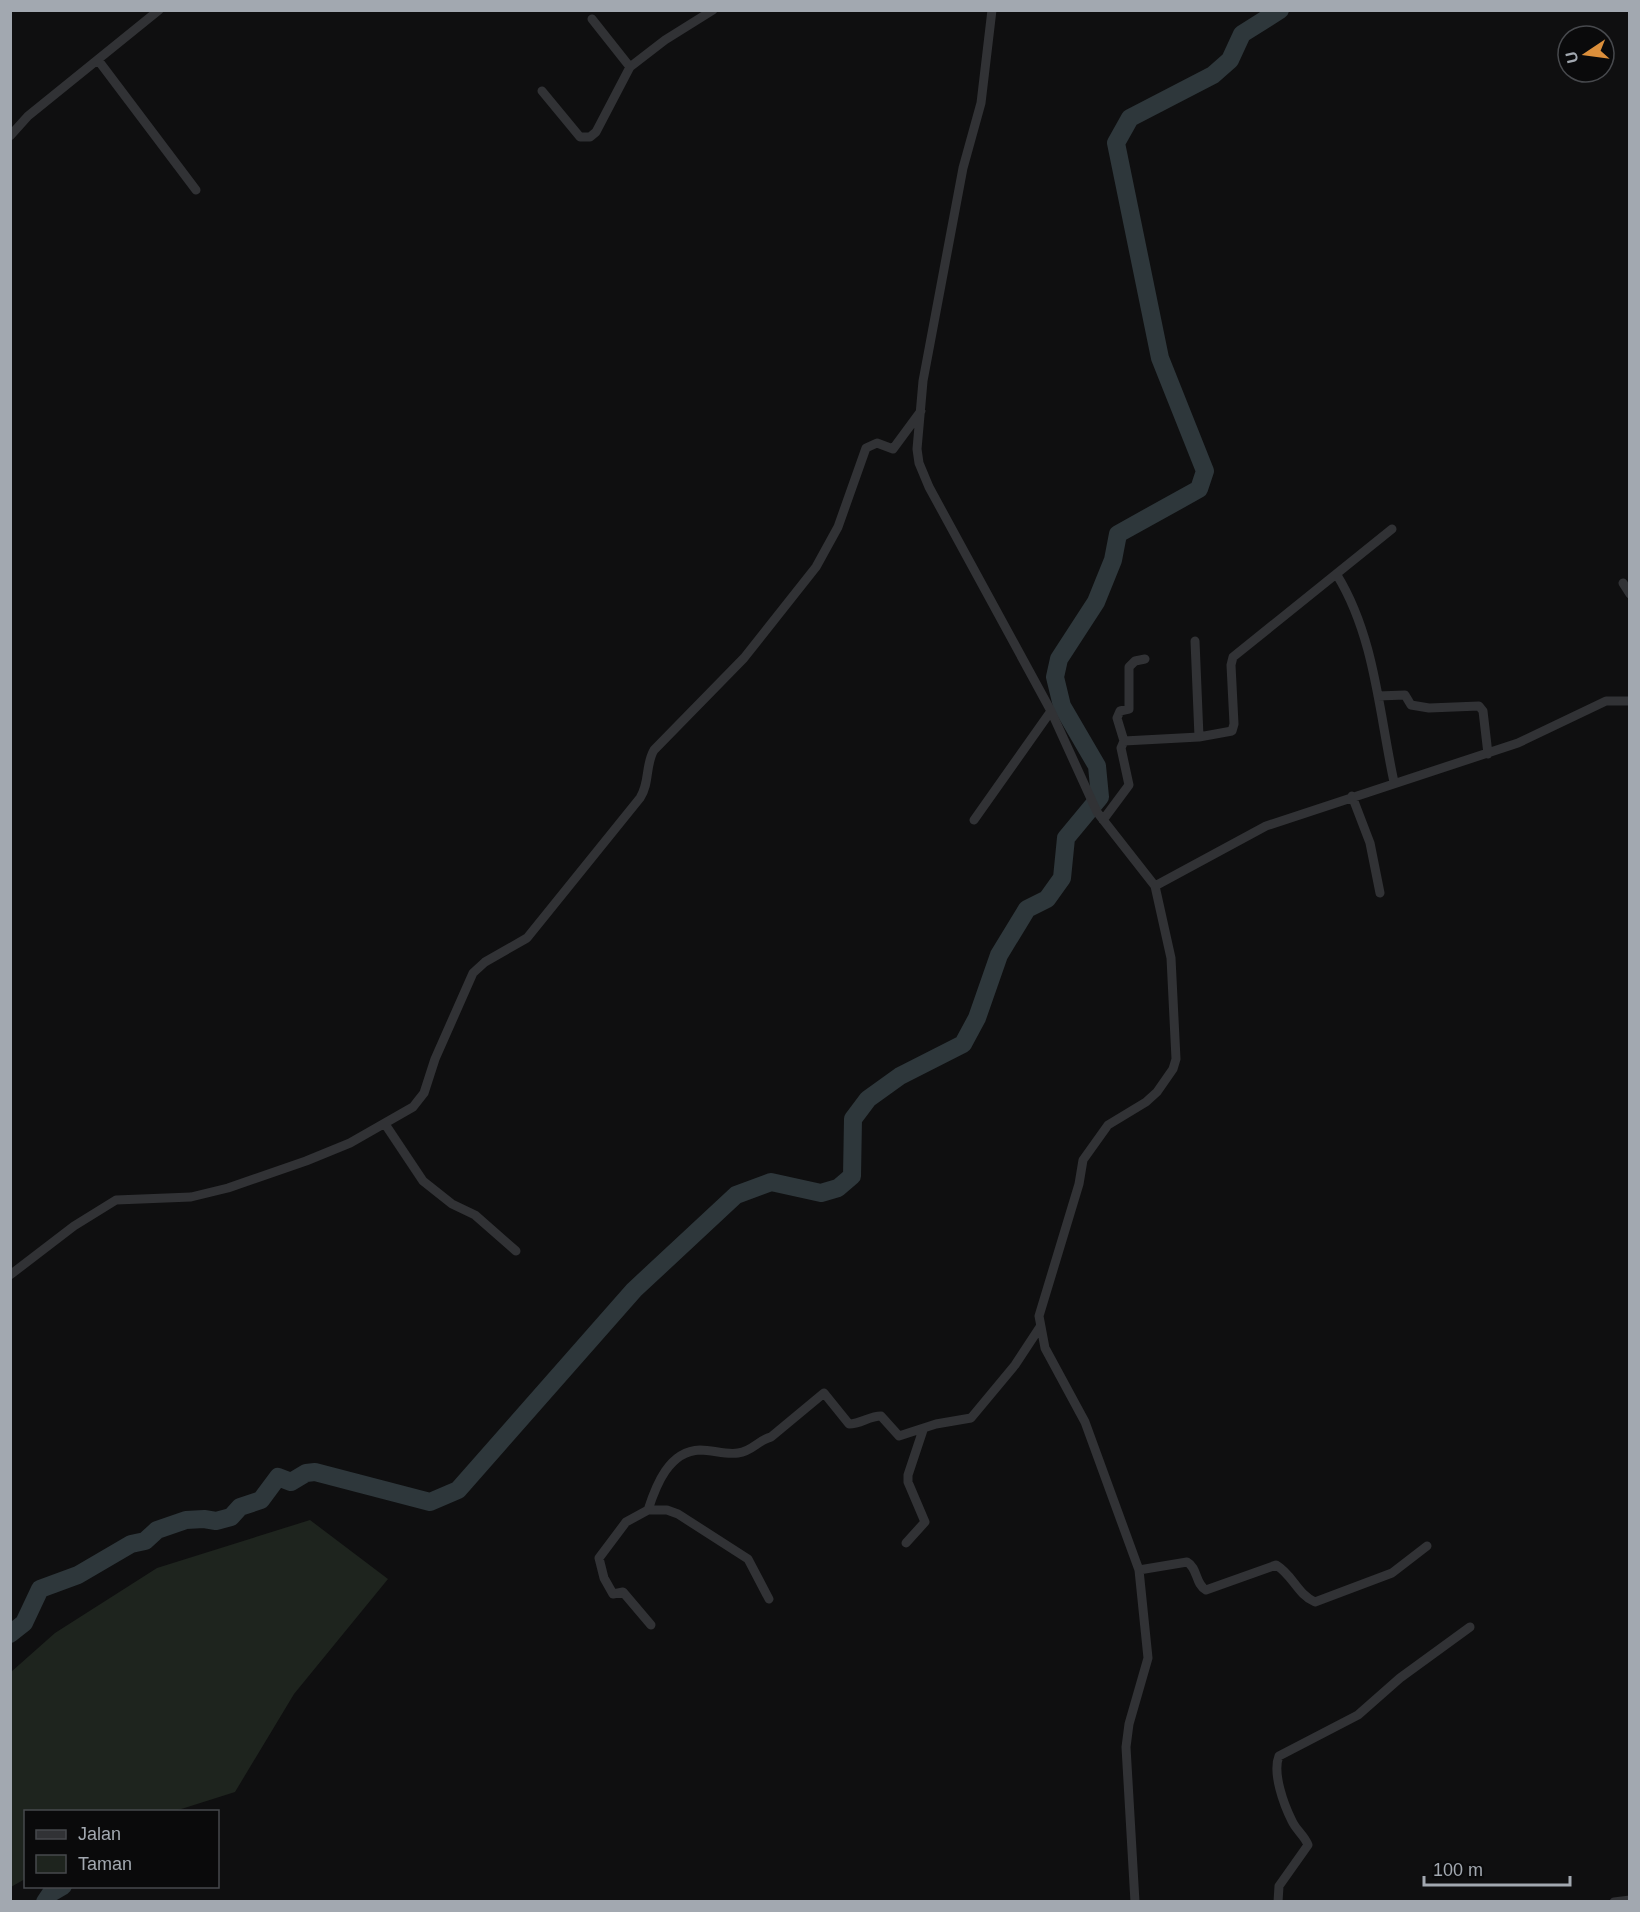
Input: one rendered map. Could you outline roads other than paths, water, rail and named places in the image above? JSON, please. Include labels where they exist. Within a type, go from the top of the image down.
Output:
[{"type":"street","points":[[10,136],[28,116],[159,10]]},
{"type":"street","points":[[542,91],[577,134],[587,138],[596,132],[630,67],[665,40],[713,10]]},
{"type":"street","points":[[992,10],[981,103],[963,168],[923,381],[917,448],[924,475],[1051,711],[1088,796],[1100,816],[1155,886],[1171,958],[1176,1059],[1165,1082],[1146,1102],[1108,1125],[1083,1160],[1079,1184],[1041,1304],[1040,1327],[1045,1348],[1085,1422],[1139,1570],[1148,1658],[1129,1724],[1126,1747],[1135,1902]]},
{"type":"street","points":[[592,19],[630,67]]},
{"type":"street","points":[[98,60],[195,190]]},
{"type":"street","points":[[10,1275],[74,1226],[116,1200],[206,1195],[306,1161],[350,1143],[413,1107],[424,1093],[435,1059],[469,980],[478,967],[527,938],[640,798],[646,786],[650,757],[654,750],[744,658],[816,567],[838,527],[866,448],[877,443],[893,449],[921,411]]},
{"type":"street","points":[[1124,741],[1223,735],[1233,729],[1231,665],[1237,653],[1392,529]]},
{"type":"street","points":[[1337,575],[1352,599],[1361,625],[1378,696],[1394,782]]},
{"type":"street","points":[[1623,583],[1629,594]]},
{"type":"street","points":[[1195,641],[1199,737]]},
{"type":"street","points":[[1100,816],[1129,785],[1121,748],[1124,741],[1118,718],[1120,711],[1129,709],[1129,667],[1135,661],[1145,659]]},
{"type":"street","points":[[1378,696],[1405,695],[1411,705],[1424,708],[1479,706],[1483,711],[1488,754]]},
{"type":"street","points":[[1155,886],[1266,826],[1518,743],[1606,701],[1629,701]]},
{"type":"street","points":[[974,820],[1051,711]]},
{"type":"street","points":[[1352,796],[1371,846],[1380,893]]},
{"type":"street","points":[[385,1124],[423,1181],[452,1204],[475,1215],[516,1251]]},
{"type":"street","points":[[648,1510],[661,1477],[684,1453],[699,1450],[736,1454],[754,1449],[763,1439],[771,1437],[824,1393],[849,1424],[858,1424],[874,1416],[880,1416],[899,1436],[973,1416],[1015,1365],[1040,1327]]},
{"type":"street","points":[[906,1542],[925,1522],[908,1475],[924,1430]]},
{"type":"street","points":[[651,1625],[623,1592],[613,1594],[604,1578],[599,1558],[626,1522],[648,1510],[667,1510],[678,1514],[748,1559],[769,1599]]},
{"type":"street","points":[[1139,1570],[1187,1562],[1190,1563],[1202,1588],[1206,1590],[1276,1564],[1287,1571],[1304,1597],[1315,1602],[1392,1573],[1427,1546]]},
{"type":"street","points":[[1278,1902],[1279,1886],[1308,1847],[1306,1840],[1291,1820],[1283,1796],[1276,1766],[1280,1756],[1359,1715],[1400,1678],[1470,1627]]},
{"type":"street","points":[[1614,1902],[1629,1900]]},
{"type":"waterway","points":[[10,1634],[24,1623],[40,1589],[78,1575],[131,1544],[145,1541],[157,1530],[186,1520],[216,1521],[231,1517],[240,1507],[261,1500],[278,1477],[291,1482],[306,1473],[315,1472],[430,1502],[458,1490],[634,1290],[736,1195],[771,1182],[821,1193],[838,1188],[852,1176],[853,1119],[868,1099],[900,1076],[963,1044],[977,1018],[999,955],[1027,909],[1047,899],[1062,878],[1066,838],[1100,797],[1097,766],[1062,706],[1055,677],[1059,659],[1096,602],[1113,560],[1118,534],[1199,489],[1205,471],[1160,358],[1116,143],[1130,118],[1213,75],[1230,60],[1242,34],[1280,10]]},
{"type":"waterway","points":[[45,1902],[51,1893],[60,1888]]}]
